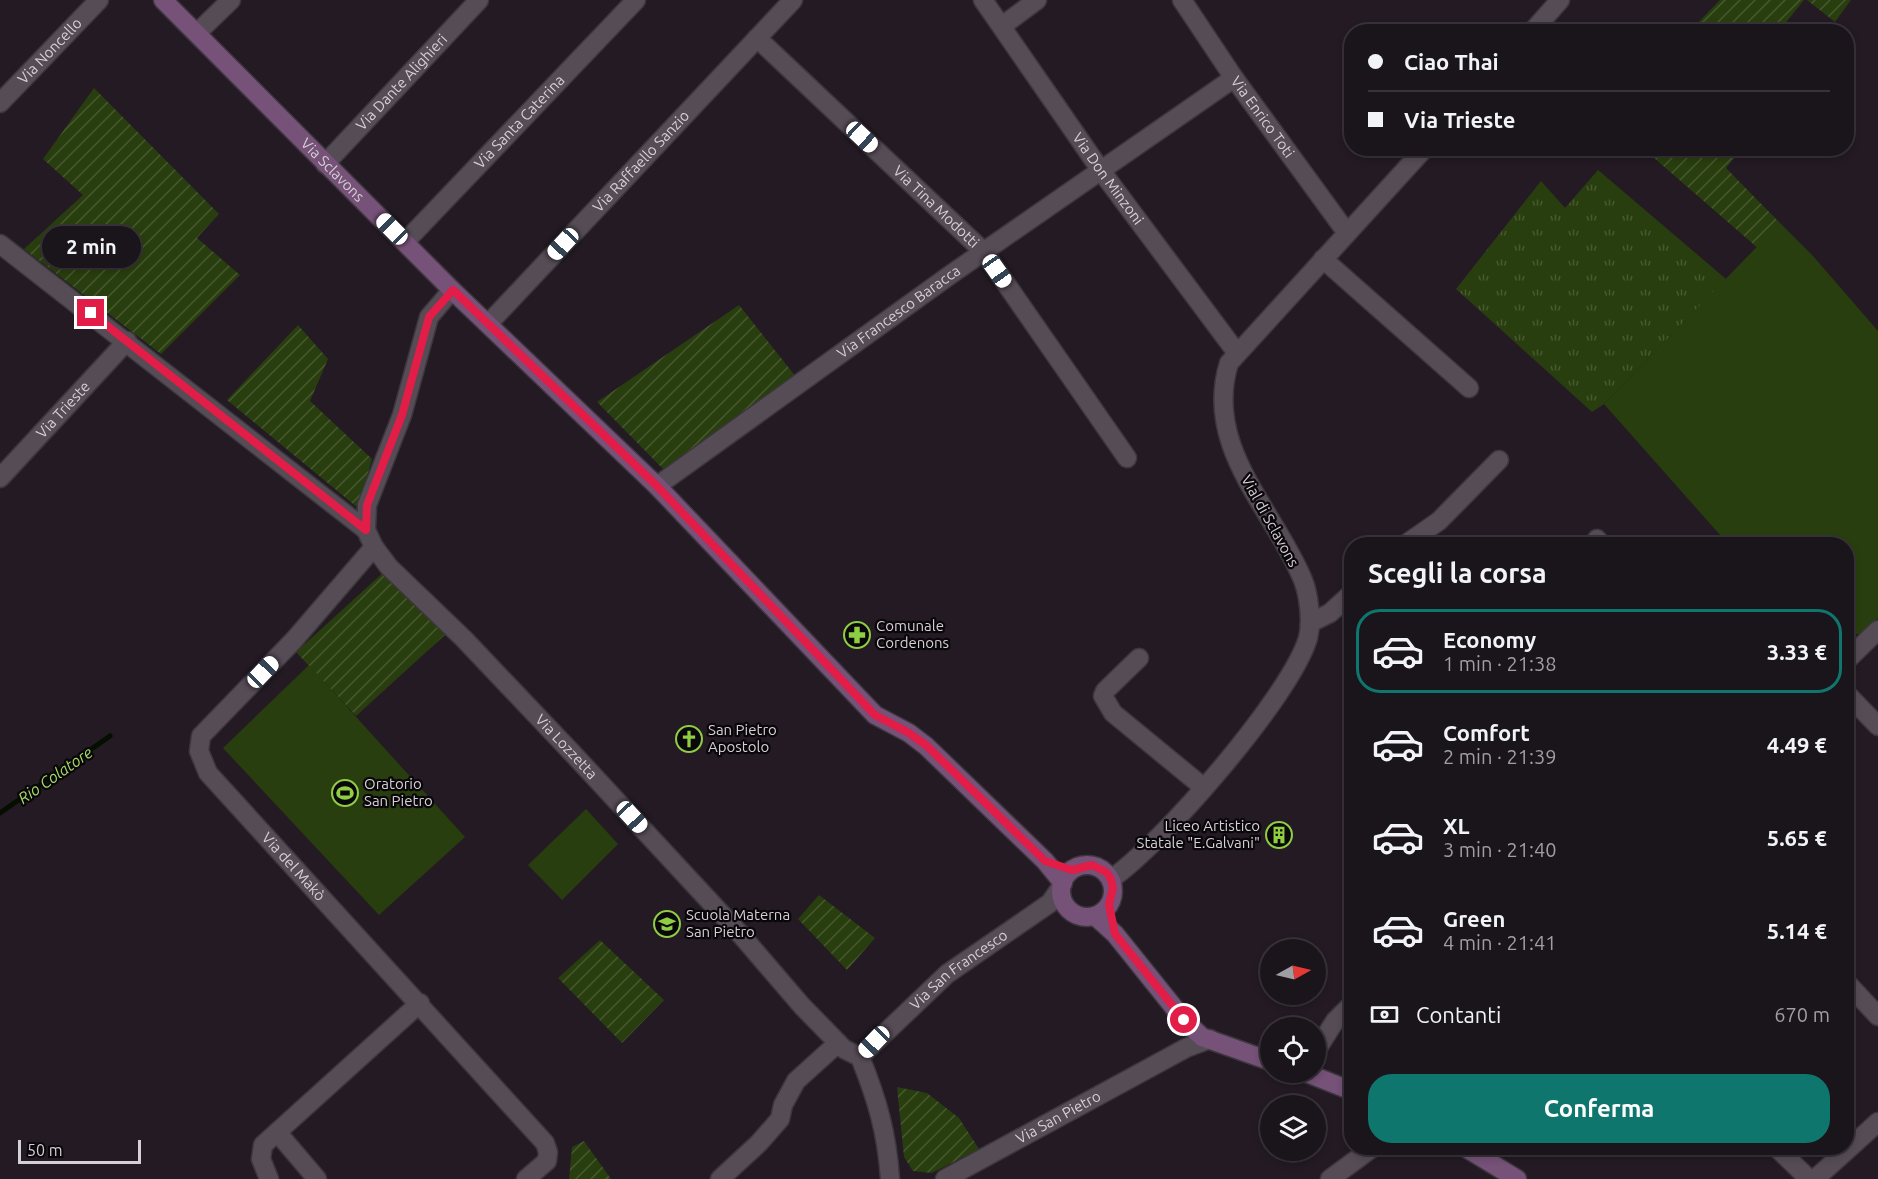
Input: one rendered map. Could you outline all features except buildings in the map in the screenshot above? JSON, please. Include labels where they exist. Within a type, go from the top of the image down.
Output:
[{"type":"street","name":"Via Noncello","points":[[0,104],[99,0]]},
{"type":"street","name":"Via Sclavons","points":[[163,0],[453,290],[657,486],[875,715],[909,733],[927,746],[1065,880],[1092,865],[1106,872],[1111,879]]},
{"type":"street","points":[[197,33],[231,0]]},
{"type":"street","name":"Via Dante Alighieri","points":[[325,164],[479,0]]},
{"type":"street","name":"Via Santa Caterina","points":[[405,242],[636,0]]},
{"type":"street","name":"Via Raffaello Sanzio","points":[[489,323],[793,0]]},
{"type":"street","name":"Via Don Minzoni","points":[[983,0],[1102,172],[1237,353]]},
{"type":"street","points":[[1002,26],[1037,0]]},
{"type":"street","name":"Via Enrico Toti","points":[[1182,0],[1234,78],[1347,233]]},
{"type":"street","points":[[1537,24],[1549,4]]},
{"type":"street","name":"Via Tina Modotti","points":[[757,38],[984,252],[1127,458]]},
{"type":"street","name":"Via Francesco Baracca","points":[[657,486],[793,385],[1234,78]]},
{"type":"street","name":"Vial di Sclavons","points":[[1111,879],[1122,872],[1203,787],[1279,694],[1308,638],[1310,623],[1303,581],[1236,459],[1226,429],[1222,410],[1223,384],[1229,363],[1418,156]]},
{"type":"street","points":[[0,244],[366,530]]},
{"type":"street","points":[[1323,259],[1469,388]]},
{"type":"street","points":[[366,530],[367,505],[402,415],[429,317],[453,290]]},
{"type":"street","name":"Via Trieste","points":[[0,478],[127,341]]},
{"type":"street","points":[[1416,537],[1438,521],[1499,460]]},
{"type":"street","name":"Via Lozzetta","points":[[366,530],[374,547],[389,567],[464,639],[576,757],[838,1043],[860,1057]]},
{"type":"street","name":"Via del Makò","points":[[374,547],[294,640],[201,736],[199,751],[208,773],[420,1003],[545,1143],[548,1152],[547,1161],[526,1179]]},
{"type":"street","points":[[1310,623],[1330,613],[1344,600]]},
{"type":"street","points":[[1854,653],[1878,630]]},
{"type":"street","points":[[1139,658],[1105,691],[1103,696],[1107,705],[1113,713],[1203,787]]},
{"type":"street","points":[[1854,701],[1878,726]]},
{"type":"street","points":[[1102,911],[1113,888],[1111,879]]},
{"type":"street","points":[[1065,880],[1064,903],[1070,910],[1077,915],[1102,911]]},
{"type":"street","name":"Via San Francesco","points":[[860,1057],[947,974],[1050,903],[1065,880]]},
{"type":"street","points":[[1102,911],[1115,934],[1179,1015],[1202,1037],[1260,1058]]},
{"type":"street","points":[[1854,990],[1878,1016]]},
{"type":"street","points":[[269,1179],[261,1151],[262,1144],[420,1003]]},
{"type":"street","points":[[1326,1035],[1344,1012]]},
{"type":"street","points":[[1172,1057],[1179,1041],[1179,1015]]},
{"type":"street","name":"Via San Pietro","points":[[945,1179],[1185,1048],[1210,1040]]},
{"type":"street","points":[[720,1179],[759,1143],[780,1119],[783,1105],[796,1081],[838,1043]]},
{"type":"street","points":[[860,1057],[879,1102],[888,1148],[890,1179]]},
{"type":"street","points":[[1326,1081],[1344,1088]]},
{"type":"street","points":[[1854,1144],[1878,1122]]},
{"type":"street","points":[[277,1132],[317,1179]]},
{"type":"street","points":[[1330,1179],[1363,1155]]},
{"type":"street","points":[[1478,1155],[1517,1179]]},
{"type":"street","points":[[1784,1155],[1809,1179]]},
{"type":"street","points":[[1815,1179],[1842,1155]]},
{"type":"green space","points":[[1720,0],[1804,0],[1785,24],[1697,24]]},
{"type":"green space","points":[[1807,0],[1851,0],[1835,22]]},
{"type":"green space","points":[[94,88],[219,214],[197,238],[240,275],[161,354],[24,249],[83,195],[43,159]]},
{"type":"green space","points":[[1652,156],[1736,156],[1726,168],[1780,223],[1760,250]]},
{"type":"green space","points":[[1598,170],[1726,279],[1604,404],[1592,412],[1456,289],[1541,181],[1565,208]]},
{"type":"green space","points":[[1780,223],[1813,256],[1878,331],[1878,618],[1861,634],[1854,634],[1854,537],[1722,537],[1604,404]]},
{"type":"green space","points":[[739,305],[796,377],[667,473],[597,402]]},
{"type":"green space","points":[[298,325],[328,359],[310,401],[372,459],[358,508],[227,400]]},
{"type":"green space","points":[[385,571],[446,634],[356,716],[296,652]]},
{"type":"green space","name":"Oratorio San Pietro","points":[[309,665],[465,837],[379,915],[223,748]]},
{"type":"green space","points":[[586,809],[618,844],[562,900],[528,865]]},
{"type":"green space","points":[[819,895],[875,938],[847,970],[798,919]]},
{"type":"green space","points":[[600,940],[664,1000],[622,1043],[558,978]]},
{"type":"green space","points":[[897,1087],[927,1093],[959,1118],[979,1149],[932,1173],[913,1171],[904,1157]]},
{"type":"green space","points":[[584,1141],[611,1179],[569,1179],[572,1147]]},
{"type":"waterway","name":"Rio Colatore","points":[[0,813],[110,736]]},
{"type":"place","name":"Comunale Cordenons","points":[[857,635]]},
{"type":"place","name":"San Pietro Apostolo","points":[[689,739]]},
{"type":"place","name":"Oratorio San Pietro","points":[[345,793]]},
{"type":"place","name":"Liceo Artistico Statale \"E.Galvani\"","points":[[1279,835]]},
{"type":"place","name":"Scuola Materna San Pietro","points":[[667,924]]},
{"type":"route","points":[[91,313],[366,530],[367,505],[402,415],[429,317],[453,290],[657,486],[875,715],[909,733],[927,746],[1045,861],[1072,870],[1083,865],[1092,865],[1106,872],[1113,888],[1113,897],[1109,905],[1115,934],[1184,1020]]}]
